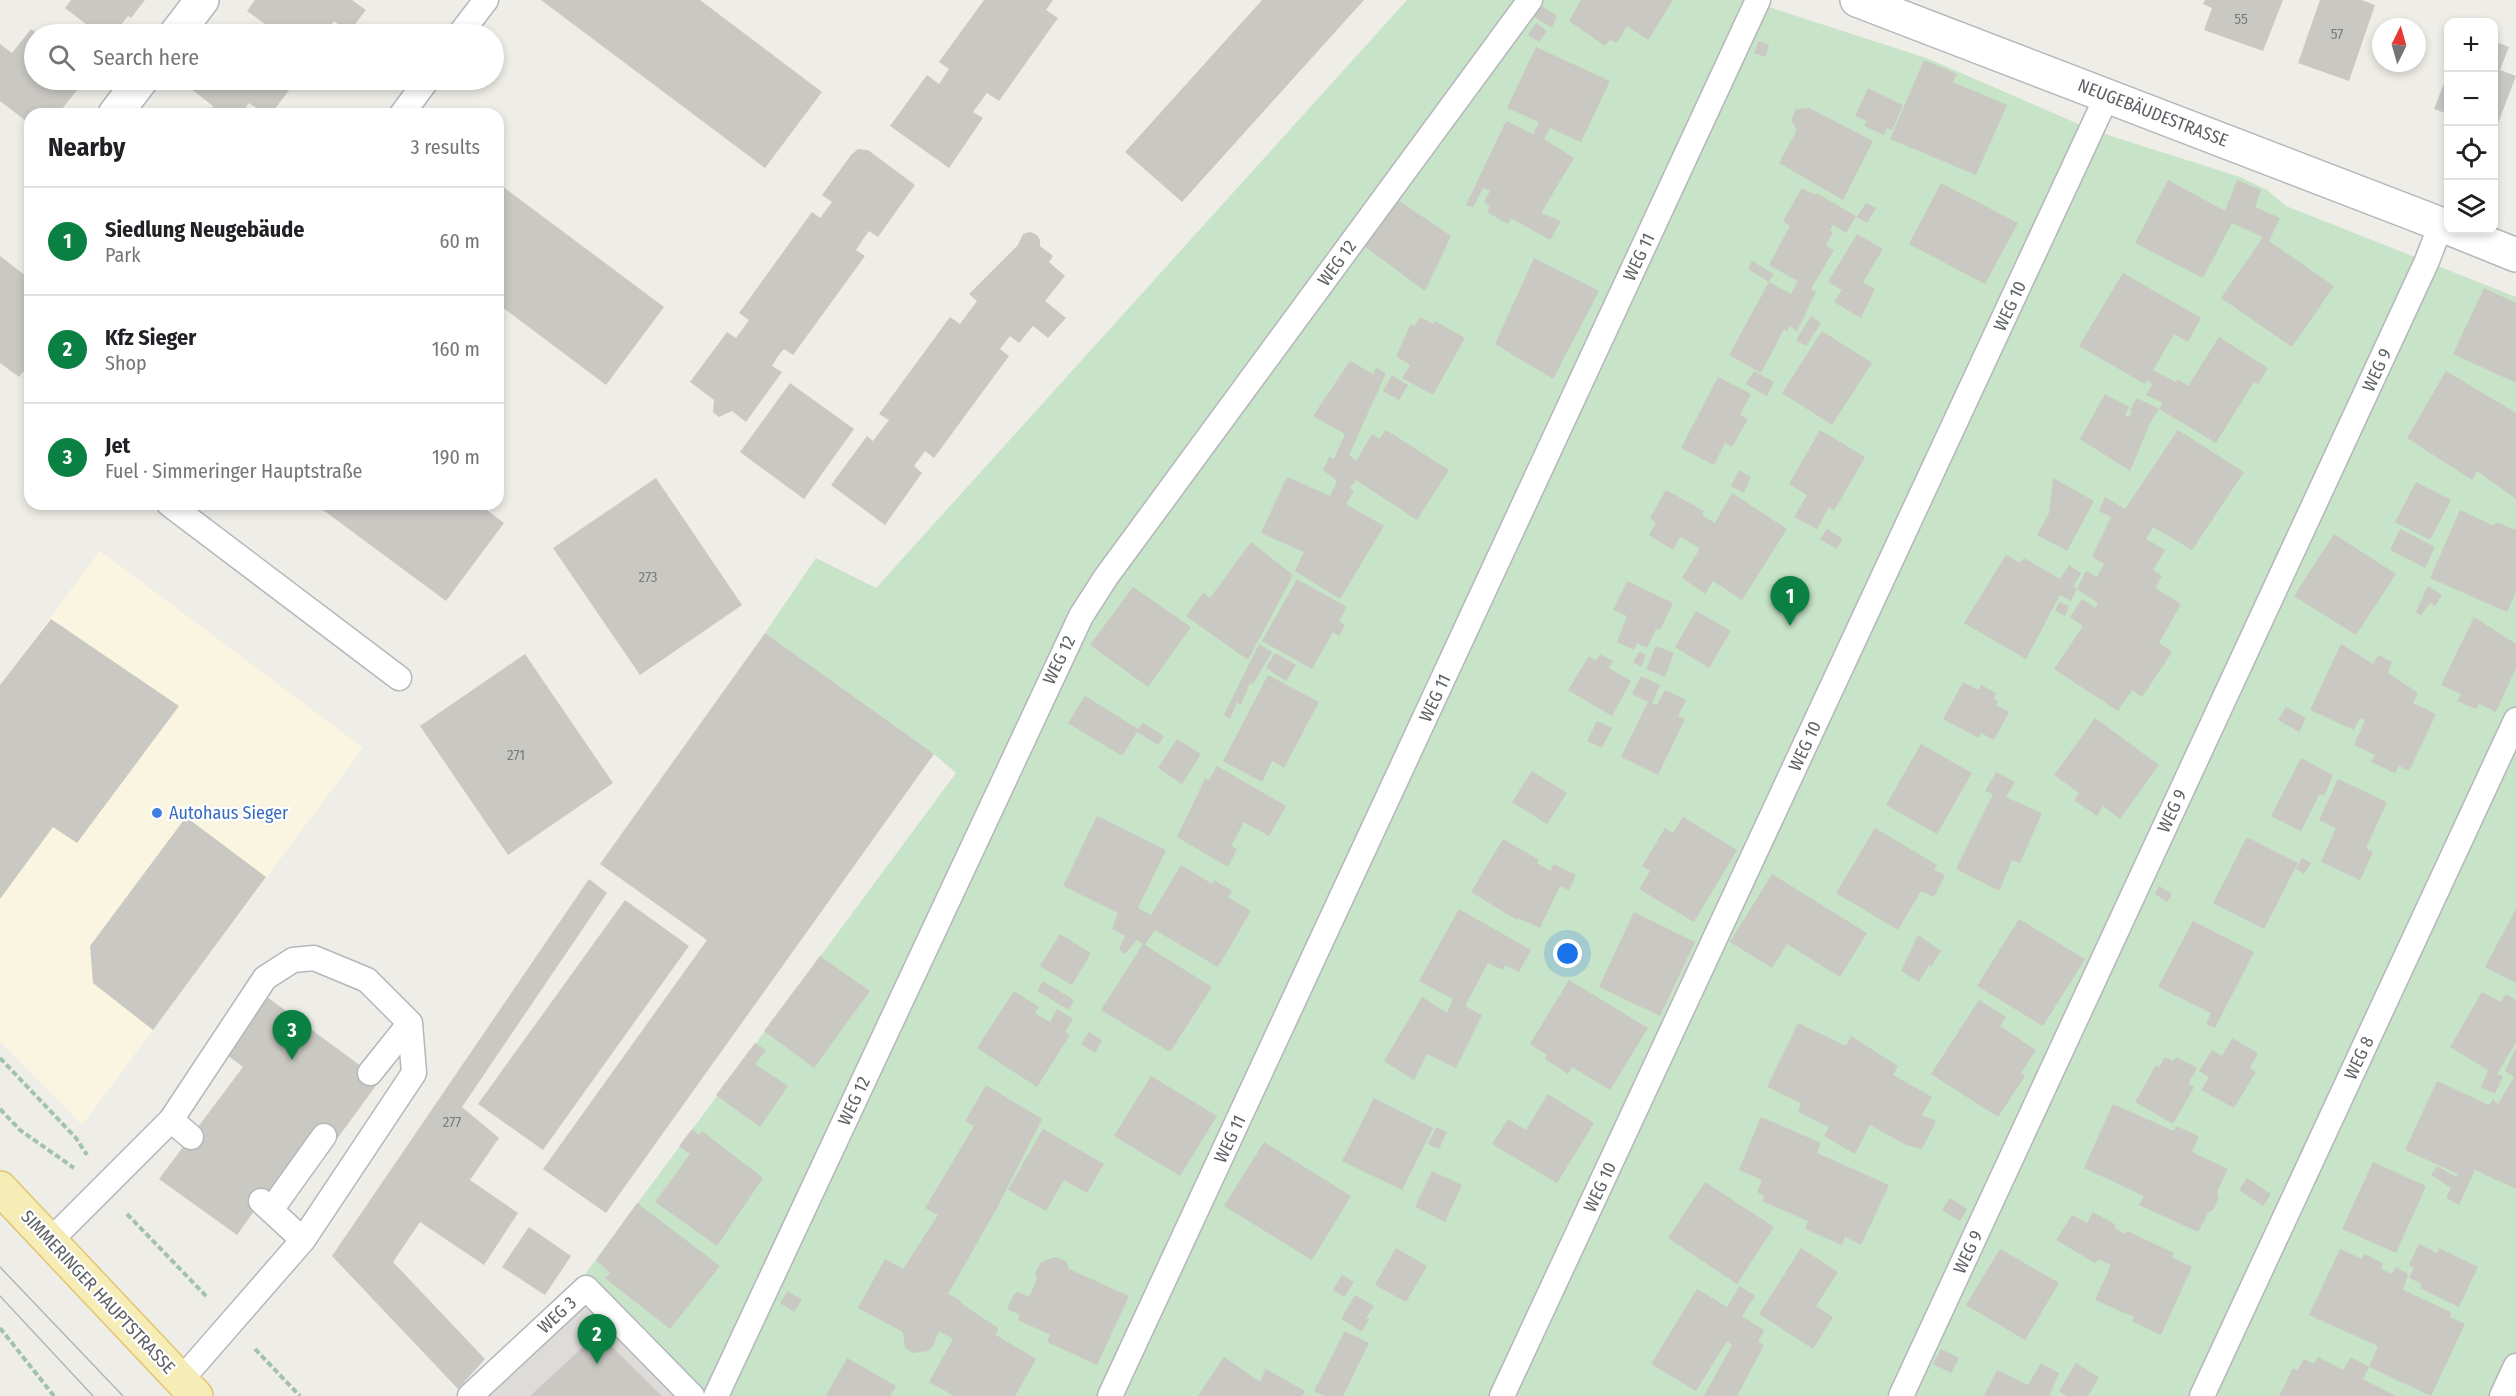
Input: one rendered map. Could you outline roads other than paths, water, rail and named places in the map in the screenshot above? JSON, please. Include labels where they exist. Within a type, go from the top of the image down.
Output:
[{"type":"main road","name":"SIMMERINGER HAUPTSTRASSE","points":[[0,1188],[188,1388]]},
{"type":"street","points":[[184,24],[202,0]]},
{"type":"street","name":"NEUGEBÄUDESTRASSE","points":[[1857,0],[2444,225]]},
{"type":"street","points":[[120,108],[133,90]]},
{"type":"street","name":"NEUGEBÄUDESTRASSE","points":[[2465,234],[2516,255]]},
{"type":"lane","points":[[468,24],[486,0]]},
{"type":"lane","name":"WEG 12","points":[[716,1396],[1081,615],[1106,577],[1530,0]]},
{"type":"lane","name":"WEG 11","points":[[1110,1396],[1758,0]]},
{"type":"lane","points":[[407,108],[420,90]]},
{"type":"lane","name":"WEG 10","points":[[1502,1396],[2107,96]]},
{"type":"lane","name":"WEG 9","points":[[1901,1396],[2417,283],[2444,234]]},
{"type":"lane","points":[[177,510],[399,678]]},
{"type":"lane","name":"WEG 8","points":[[2202,1396],[2516,720]]},
{"type":"lane","points":[[50,1241],[104,1190],[171,1120],[265,978],[293,960],[314,958],[367,980],[410,1023],[414,1073],[303,1240],[231,1323],[188,1388]]},
{"type":"lane","points":[[370,1073],[410,1023]]},
{"type":"lane","points":[[171,1120],[190,1137]]},
{"type":"lane","points":[[303,1240],[266,1205],[324,1136]]},
{"type":"lane","name":"WEG 3","points":[[470,1396],[586,1288],[692,1396]]},
{"type":"lane","points":[[2502,1396],[2516,1366]]},
{"type":"tram line","points":[[0,1267],[123,1396]]},
{"type":"tram line","points":[[0,1296],[93,1396]]},
{"type":"place","name":"Siedlung Neugebäude","points":[[1790,626]]},
{"type":"place","name":"Autohaus Sieger","points":[[157,813]]},
{"type":"place","name":"Jet","points":[[292,1060]]},
{"type":"place","name":"Kfz Sieger","points":[[597,1364]]}]
